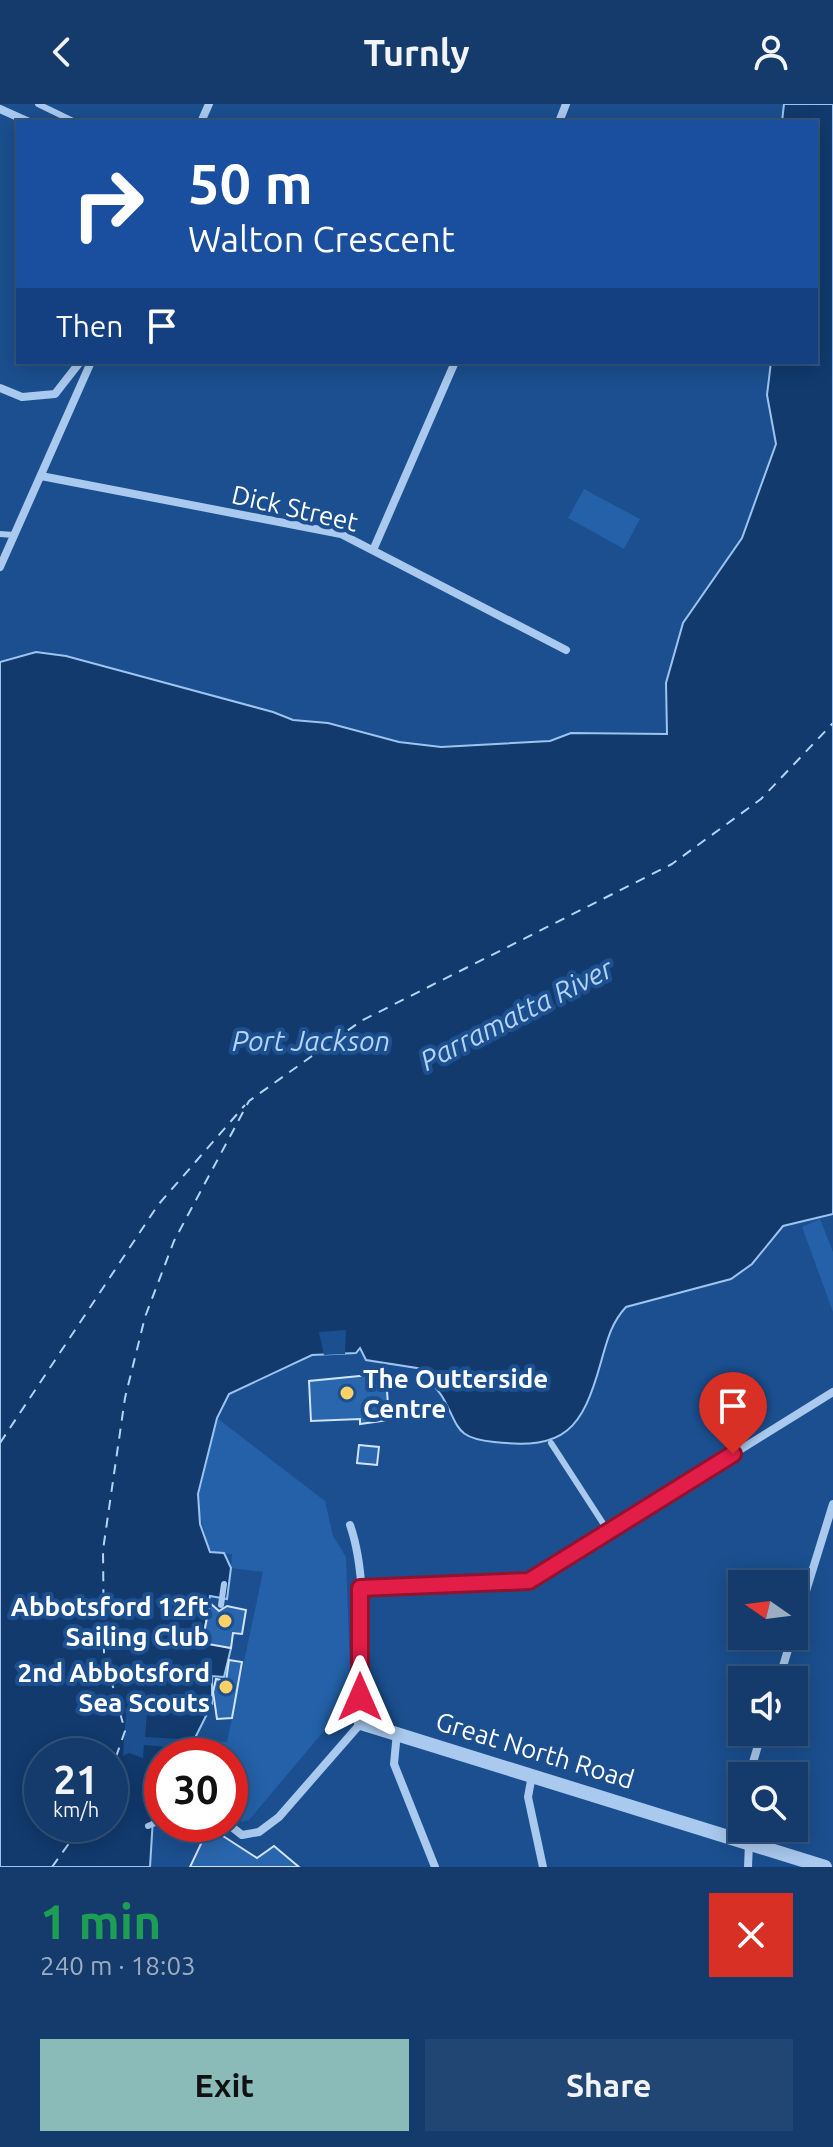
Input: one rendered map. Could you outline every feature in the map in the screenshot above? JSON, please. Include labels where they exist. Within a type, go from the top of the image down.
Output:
[{"type":"street","points":[[0,109],[25,120]]},
{"type":"street","points":[[0,388],[22,397],[55,394],[78,364]]},
{"type":"street","points":[[0,567],[90,364]]},
{"type":"street","points":[[374,548],[454,364]]},
{"type":"street","name":"Dick Street","points":[[41,476],[341,534],[374,548],[566,650]]},
{"type":"street","points":[[360,1588],[529,1581],[833,1392]]},
{"type":"street","points":[[808,1585],[833,1504]]},
{"type":"street","points":[[248,1833],[268,1826],[361,1723],[360,1588],[356,1544],[350,1525]]},
{"type":"street","name":"Great North Road","points":[[361,1723],[728,1835]]},
{"type":"street","points":[[397,1732],[394,1764],[435,1867]]},
{"type":"street","points":[[532,1775],[528,1797],[543,1867]]},
{"type":"street","points":[[748,1867],[749,1843]]},
{"type":"street","name":"Great North Road","points":[[749,1843],[825,1867]]},
{"type":"lane","points":[[38,104],[71,120]]},
{"type":"lane","points":[[0,534],[14,535]]},
{"type":"lane","points":[[551,1443],[608,1531]]},
{"type":"lane","points":[[221,1605],[224,1584]]},
{"type":"shaded area","points":[[584,489],[640,519],[624,549],[568,518]]},
{"type":"shaded area","points":[[820,1219],[833,1252],[833,1312],[802,1227]]},
{"type":"shaded area","points":[[217,1418],[325,1501],[333,1536],[346,1557],[350,1669],[334,1719],[248,1820],[248,1738],[228,1738],[263,1572],[231,1568],[232,1554],[210,1553],[197,1504]]},
{"type":"water","name":"Port Jackson","points":[[784,104],[833,104],[833,1214],[783,1226],[752,1264],[731,1279],[626,1307],[610,1333],[594,1385],[578,1419],[554,1438],[518,1444],[472,1438],[460,1430],[423,1369],[366,1360],[360,1348],[356,1353],[312,1355],[229,1394],[217,1418],[198,1494],[200,1524],[210,1552],[224,1553],[231,1568],[227,1599],[210,1596],[203,1642],[231,1648],[224,1677],[212,1676],[212,1704],[195,1738],[144,1738],[144,1842],[152,1842],[150,1867],[0,1867],[0,662],[36,652],[66,656],[293,720],[328,723],[399,742],[441,747],[550,741],[571,733],[667,734],[666,683],[683,623],[742,538],[776,444],[767,395],[771,364],[818,364],[818,120],[782,120]]},
{"type":"pier","points":[[346,1330],[345,1354],[324,1355],[319,1332]]},
{"type":"pier","points":[[126,1712],[147,1713],[145,1737],[162,1738],[144,1738],[143,1758],[128,1754],[128,1738],[124,1738]]},
{"type":"building","name":"The Outterside Centre","points":[[386,1376],[389,1420],[360,1424],[360,1419],[311,1421],[309,1381]]},
{"type":"building","points":[[359,1445],[379,1447],[377,1465],[357,1463]]},
{"type":"building","name":"Abbotsford 12ft Sailing Club","points":[[210,1603],[219,1611],[227,1606],[246,1610],[242,1634],[233,1633],[231,1648],[202,1643]]},
{"type":"building","name":"2nd Abbotsford Sea Scouts","points":[[229,1660],[242,1662],[232,1718],[217,1719],[213,1692],[216,1679],[226,1681]]},
{"type":"building","points":[[202,1842],[232,1842],[257,1858],[274,1846],[299,1867],[190,1867]]},
{"type":"ferry route","points":[[123,1738],[125,1731],[104,1654],[103,1550],[125,1398],[145,1317],[174,1241],[249,1101],[361,1021],[672,864],[761,799],[833,723]]},
{"type":"ferry route","points":[[0,1443],[158,1205],[245,1105]]},
{"type":"ferry route","points":[[52,1867],[70,1842]]},
{"type":"place","name":"The Outterside Centre","points":[[347,1393]]},
{"type":"place","name":"Abbotsford 12ft Sailing Club","points":[[225,1621]]},
{"type":"place","name":"2nd Abbotsford Sea Scouts","points":[[226,1687]]},
{"type":"route","points":[[360,1697],[360,1588],[529,1581],[733,1454]]},
{"type":"water label","name":"Parramatta River","points":[[516,1014]]}]
